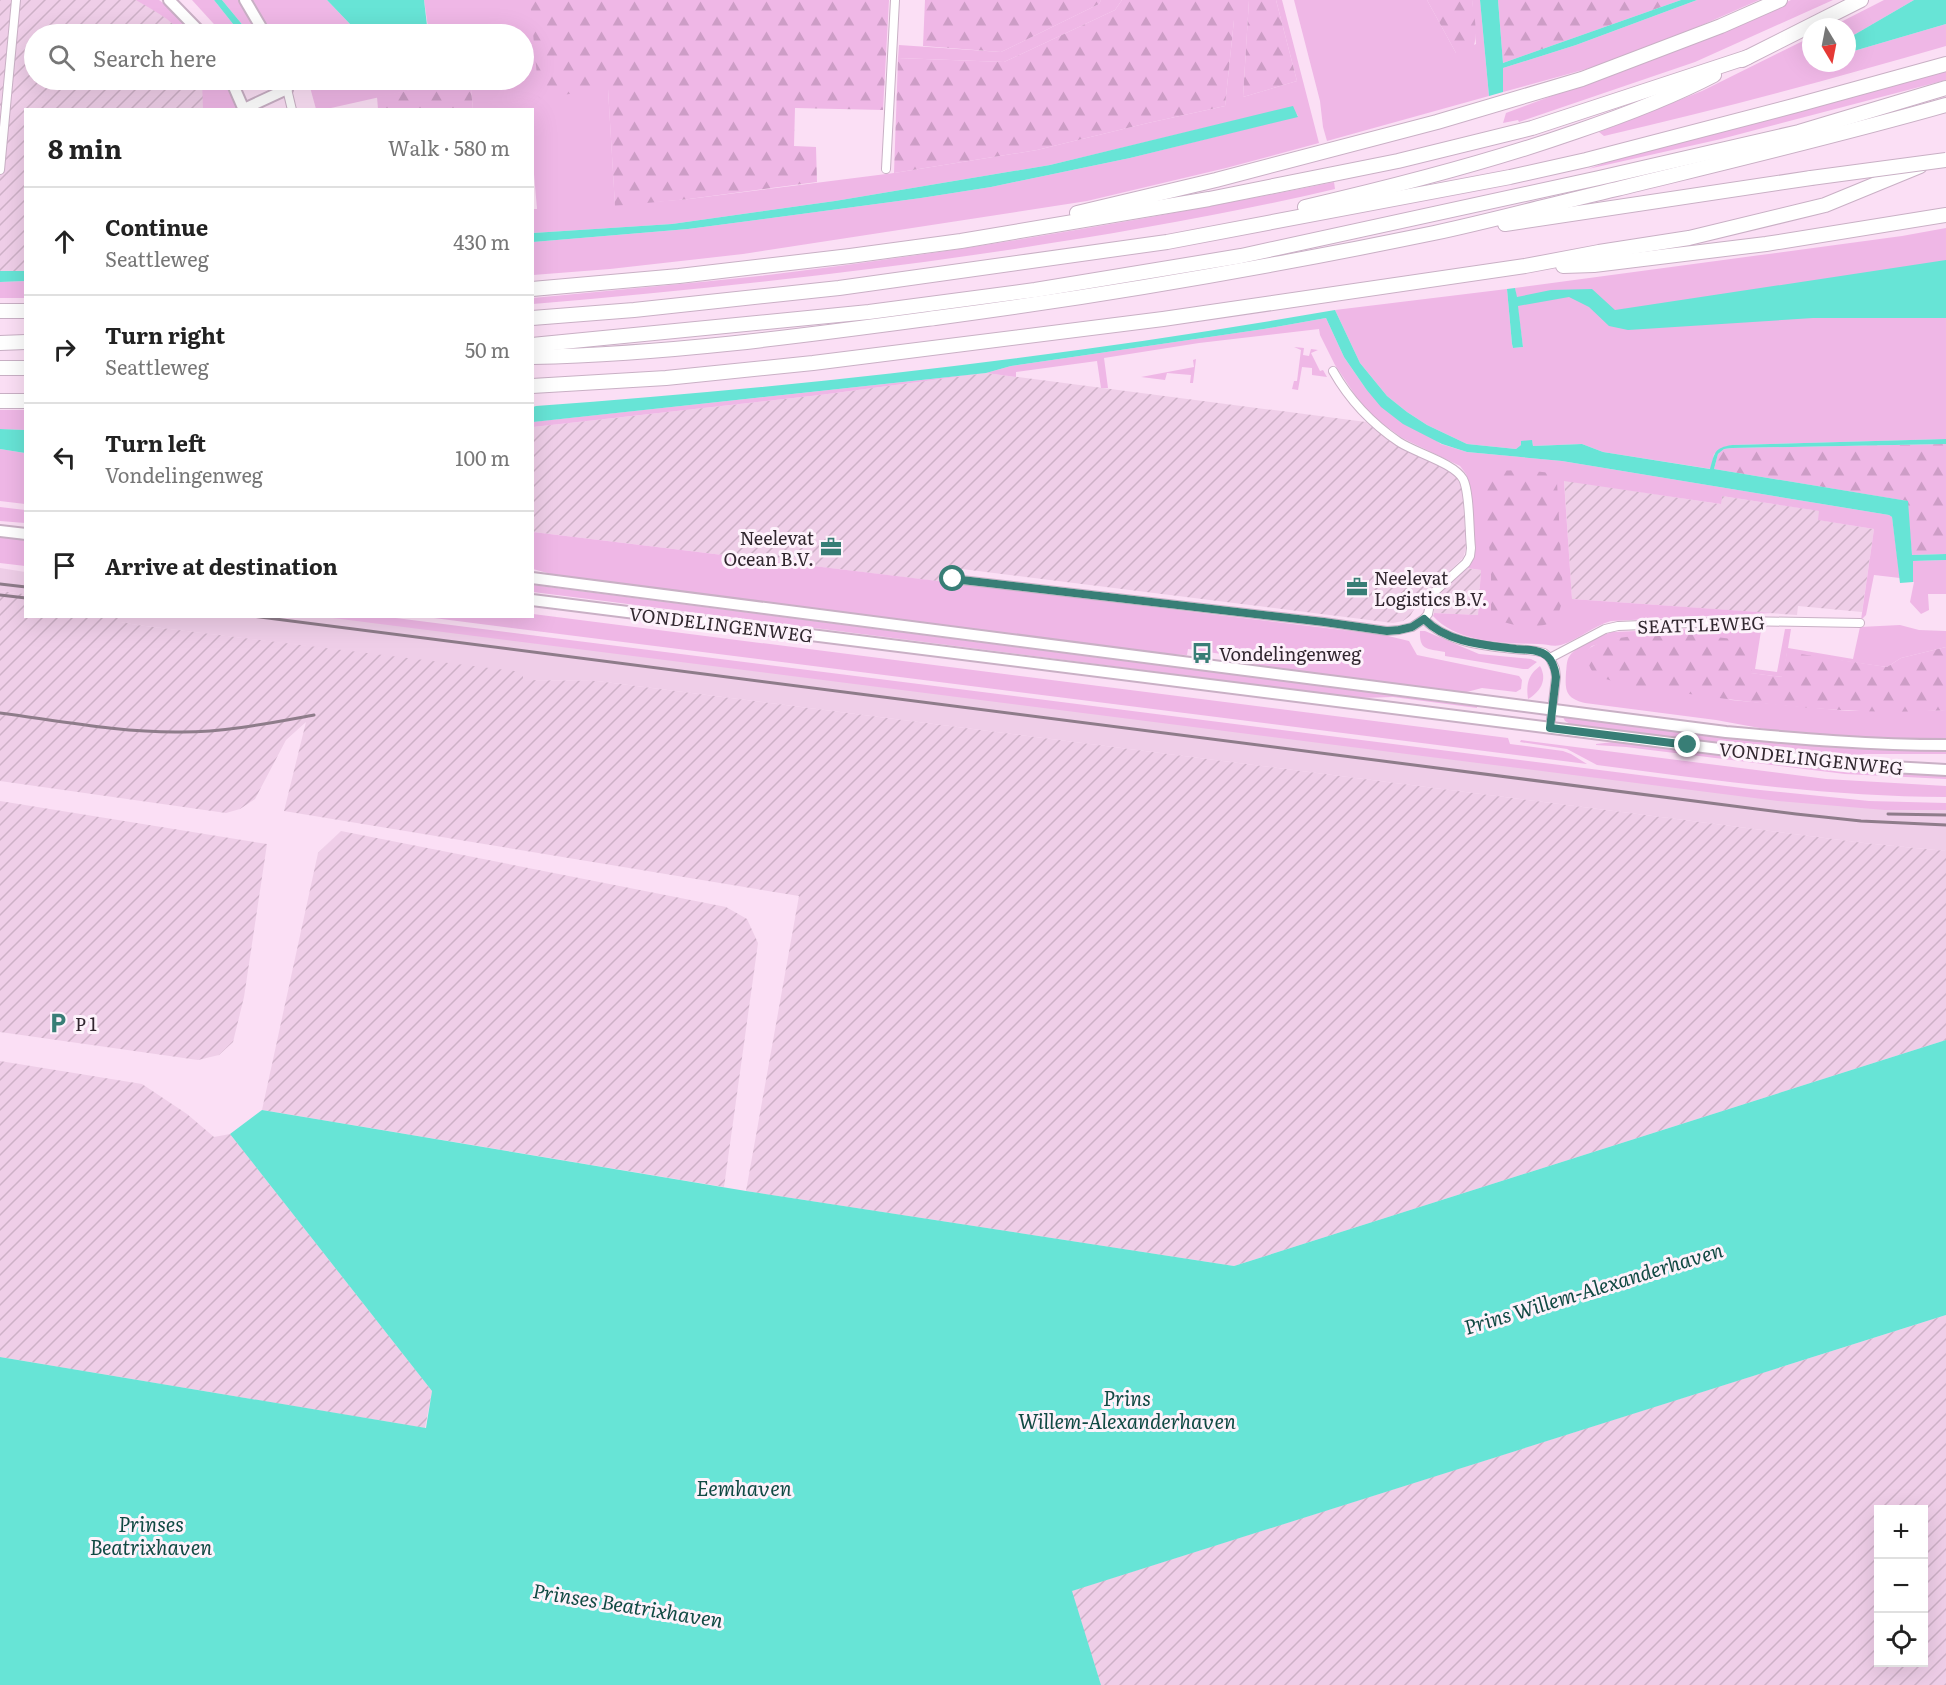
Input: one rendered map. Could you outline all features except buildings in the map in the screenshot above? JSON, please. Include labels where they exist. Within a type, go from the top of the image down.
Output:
[{"type":"highway","points":[[961,241],[1215,180],[1437,122],[1582,79],[1721,26],[1780,0]]},
{"type":"highway","points":[[1167,242],[1453,171],[1605,122],[1691,87],[1861,0]]},
{"type":"highway","points":[[534,289],[850,256],[961,241],[1209,199],[1398,161],[1532,128],[1748,57]]},
{"type":"highway","points":[[534,318],[634,310],[839,288],[1167,242],[1532,172],[1797,105],[1946,64]]},
{"type":"highway","points":[[534,345],[869,312],[1035,290],[1241,256],[1588,181],[1799,132],[1946,87]]},
{"type":"highway","points":[[534,357],[608,355],[765,341],[1022,307],[1271,265],[1437,232],[1753,156],[1946,105]]},
{"type":"highway","points":[[534,386],[666,378],[836,361],[1163,319],[1514,268],[1689,238],[1826,205],[1946,153]]},
{"type":"highway","points":[[1437,232],[1517,223],[1811,178],[1946,160]]},
{"type":"highway","points":[[1514,268],[1594,265],[1628,261],[1777,242],[1946,215]]},
{"type":"highway","points":[[0,311],[24,311]]},
{"type":"highway","points":[[0,343],[24,342]]},
{"type":"highway","points":[[0,368],[24,368]]},
{"type":"highway","points":[[0,401],[24,401]]},
{"type":"main road","points":[[169,0],[192,24]]},
{"type":"main road","points":[[245,0],[259,24]]},
{"type":"main road","points":[[235,90],[244,108]]},
{"type":"main road","points":[[246,108],[276,90]]},
{"type":"main road","points":[[0,525],[24,527]]},
{"type":"main road","points":[[0,531],[24,534]]},
{"type":"main road","name":"VONDELINGENWEG","points":[[534,578],[1726,732],[1887,745],[1946,746]]},
{"type":"main road","name":"VONDELINGENWEG","points":[[534,600],[1839,764],[1946,770]]},
{"type":"street","points":[[0,170],[16,0]]},
{"type":"street","points":[[886,169],[895,0]]},
{"type":"street","points":[[287,90],[292,108]]},
{"type":"street","points":[[953,579],[1387,631],[1412,627],[1428,614],[1432,594],[1470,556],[1466,486],[1453,468],[1422,455],[1400,442],[1358,409],[1333,371]]},
{"type":"street","points":[[1424,619],[1441,632],[1465,641],[1536,651],[1550,658],[1556,677],[1550,728]]},
{"type":"street","name":"SEATTLEWEG","points":[[1550,658],[1605,629],[1618,627],[1741,621],[1860,623]]},
{"type":"shaded area","points":[[0,0],[142,0],[174,24],[24,24],[24,90],[204,90],[203,108],[24,108],[24,276],[0,276]]},
{"type":"shaded area","points":[[986,373],[1366,422],[1397,446],[1456,476],[1462,488],[1466,548],[1463,558],[1422,597],[1410,616],[1403,621],[1393,623],[954,568],[952,583],[534,532],[534,427],[820,395]]},
{"type":"shaded area","points":[[1564,480],[1720,504],[1722,496],[1820,511],[1819,520],[1874,529],[1862,612],[1798,606],[1797,615],[1572,599]]},
{"type":"shaded area","points":[[0,568],[24,572],[24,594],[0,591]]},
{"type":"shaded area","points":[[1467,568],[1481,570],[1478,615],[1434,613],[1434,597]]},
{"type":"shaded area","points":[[0,591],[24,594],[24,618],[121,618],[121,622],[137,625],[523,672],[523,680],[597,681],[1864,843],[1946,851],[1946,1040],[1234,1266],[746,1191],[799,896],[284,811],[306,722],[286,740],[255,799],[240,809],[226,813],[0,781]]},
{"type":"shaded area","points":[[121,618],[382,618],[1750,790],[1869,802],[1946,804],[1946,851],[1864,843],[597,681],[523,680],[523,673],[120,622]]},
{"type":"shaded area","points":[[0,801],[267,844],[244,997],[233,1042],[219,1055],[198,1060],[0,1032]]},
{"type":"shaded area","points":[[341,831],[726,907],[747,919],[758,943],[724,1187],[262,1110],[318,853]]},
{"type":"shaded area","points":[[0,1061],[142,1084],[187,1114],[214,1137],[230,1134],[432,1391],[425,1428],[0,1357]]},
{"type":"shaded area","points":[[1946,1315],[1946,1685],[1101,1685],[1071,1591]]},
{"type":"green space","points":[[136,0],[159,0],[184,24],[172,24]]},
{"type":"green space","points":[[192,0],[214,0],[233,24],[214,24]]},
{"type":"green space","points":[[222,0],[241,0],[256,24],[242,24]]},
{"type":"green space","points":[[250,0],[327,0],[350,24],[266,24]]},
{"type":"green space","points":[[424,0],[530,0],[608,89],[615,205],[689,199],[894,173],[1037,150],[1225,106],[1234,0],[1249,0],[1243,97],[1297,81],[1276,0],[1282,0],[1319,143],[1087,201],[743,254],[534,275],[534,242],[688,229],[991,187],[1130,158],[1298,116],[1292,107],[1050,165],[835,201],[672,224],[534,233],[534,209],[537,209],[534,174],[534,108],[473,108],[471,90],[534,90],[534,24],[428,24]]},
{"type":"green space","points":[[530,0],[889,0],[883,110],[795,108],[794,146],[816,147],[817,182],[615,206],[608,89],[539,98]]},
{"type":"green space","points":[[925,0],[1101,0],[1099,4],[1001,52],[923,46]]},
{"type":"green space","points":[[1101,0],[1122,0],[1115,10],[1004,62],[898,58],[899,45],[1001,52],[1099,4]]},
{"type":"green space","points":[[1122,0],[1234,0],[1225,106],[1037,150],[894,173],[898,58],[1004,62],[1115,10]]},
{"type":"green space","points":[[1249,0],[1276,0],[1297,81],[1243,97]]},
{"type":"green space","points":[[1294,0],[1427,0],[1456,53],[1476,44],[1472,0],[1480,0],[1489,96],[1327,141],[1320,101]]},
{"type":"green space","points":[[1427,0],[1472,0],[1475,39],[1471,52],[1466,57],[1456,53]]},
{"type":"green space","points":[[1498,0],[1681,0],[1503,63]]},
{"type":"green space","points":[[1697,0],[1759,0],[1677,36],[1601,65],[1503,92],[1503,68],[1576,45]]},
{"type":"green space","points":[[1791,0],[1833,0],[1695,62],[1519,122],[1518,120],[1503,123],[1506,113],[1685,45]]},
{"type":"green space","points":[[1884,0],[1914,0],[1856,34],[1856,18],[1849,18]]},
{"type":"green space","points":[[1946,24],[1946,46],[1856,71],[1856,50]]},
{"type":"green space","points":[[1802,41],[1802,72],[1854,72],[1604,136],[1599,132],[1702,91]]},
{"type":"green space","points":[[1946,70],[1946,80],[1721,139],[1588,169],[1640,150]]},
{"type":"green space","points":[[202,90],[229,90],[238,108],[203,108]]},
{"type":"green space","points":[[311,90],[411,90],[331,108],[316,108]]},
{"type":"green space","points":[[410,90],[471,90],[473,108],[378,108],[377,97]]},
{"type":"green space","points":[[1334,182],[1335,189],[1211,216],[1001,251],[767,281],[534,304],[534,298],[839,266],[981,245],[1193,209]]},
{"type":"green space","points":[[1946,228],[1946,439],[1732,445],[1714,454],[1711,469],[1603,452],[1582,444],[1533,446],[1532,441],[1522,441],[1516,449],[1467,444],[1427,425],[1387,396],[1360,363],[1335,310],[1507,289],[1513,348],[1523,347],[1515,288],[1902,236]]},
{"type":"green space","points":[[24,281],[24,298],[0,298],[0,282]]},
{"type":"green space","points":[[1326,318],[1344,357],[1366,389],[1441,444],[1467,452],[1562,461],[1889,515],[1892,517],[1900,578],[1874,575],[1866,615],[1861,620],[1874,529],[1818,520],[1819,511],[1722,496],[1721,504],[1564,481],[1572,599],[1772,613],[1611,621],[1558,646],[1482,640],[1455,632],[1433,616],[1434,613],[1478,615],[1481,570],[1467,568],[1475,552],[1470,491],[1466,474],[1460,466],[1402,438],[1375,418],[1361,404],[1335,365],[1319,329],[1199,343],[1104,358],[1108,388],[1101,388],[1097,361],[1016,372],[1016,377],[986,373],[1011,366]]},
{"type":"green space","points":[[1294,347],[1304,348],[1303,355],[1309,356],[1311,349],[1318,350],[1311,353],[1320,371],[1323,370],[1327,377],[1312,375],[1312,368],[1302,367],[1298,390],[1292,389],[1294,381],[1297,381],[1301,350]]},
{"type":"green space","points":[[1196,359],[1193,383],[1190,383],[1191,375],[1167,373],[1165,380],[1141,377],[1194,367],[1193,360]]},
{"type":"green space","points":[[986,373],[820,395],[534,427],[534,422]]},
{"type":"green space","points":[[0,410],[24,410],[24,430],[0,429]]},
{"type":"green space","points":[[1946,444],[1946,554],[1912,555],[1907,501],[1714,469],[1718,454],[1724,449],[1732,448]]},
{"type":"green space","points":[[0,449],[24,453],[24,504],[0,501]]},
{"type":"green space","points":[[1525,470],[1551,473],[1557,482],[1562,599],[1555,619],[1550,623],[1534,626],[1515,625],[1493,617],[1491,561],[1482,494],[1483,485],[1490,475],[1502,471]]},
{"type":"green space","points":[[0,507],[24,510],[24,523],[0,521]]},
{"type":"green space","points":[[534,532],[1384,635],[1409,641],[1417,655],[1519,676],[1522,680],[1521,689],[1516,692],[1482,688],[1463,693],[1261,666],[1228,658],[1228,655],[1188,649],[1187,655],[1163,654],[565,578],[534,569]]},
{"type":"green space","points":[[0,535],[24,538],[24,566],[0,563]]},
{"type":"green space","points":[[1946,560],[1946,594],[1928,594],[1929,610],[1921,614],[1910,602],[1914,582],[1912,561]]},
{"type":"green space","points":[[534,585],[1477,706],[1477,708],[1393,697],[1360,698],[534,592]]},
{"type":"green space","points":[[534,614],[1508,738],[1510,744],[1563,751],[1587,764],[434,618],[534,618]]},
{"type":"green space","points":[[333,618],[396,618],[1750,789],[1869,801],[1946,803],[1946,810],[1885,810],[1778,801]]},
{"type":"green space","points":[[1900,625],[1919,630],[1946,631],[1946,647],[1901,658],[1887,667],[1787,653],[1783,677],[1750,673],[1690,634],[1620,638],[1592,646],[1587,651],[1731,700],[1849,711],[1946,710],[1946,740],[1842,737],[1781,732],[1716,720],[1585,703],[1573,699],[1566,688],[1567,663],[1571,654],[1584,644],[1612,632],[1741,627],[1747,631],[1761,631],[1755,669],[1777,672],[1785,629],[1791,629],[1788,648],[1853,659],[1860,627]]},
{"type":"green space","points":[[1420,631],[1425,631],[1479,654],[1531,659],[1537,662],[1528,669],[1523,669],[1445,656],[1445,652],[1423,646]]},
{"type":"green space","points":[[1690,634],[1750,641],[1754,644],[1751,673],[1782,677],[1787,652],[1887,667],[1901,658],[1946,647],[1946,710],[1879,712],[1846,710],[1780,705],[1651,689],[1614,682],[1597,675],[1589,664],[1586,651],[1595,645],[1621,638]]},
{"type":"green space","points":[[1540,666],[1543,676],[1542,685],[1528,699],[1529,680]]},
{"type":"green space","points":[[1563,717],[1737,739],[1840,748],[1946,749],[1946,754],[1865,754],[1826,757],[1572,725]]},
{"type":"green space","points":[[1521,740],[1826,779],[1946,786],[1946,797],[1815,791],[1597,765],[1567,749],[1520,742]]},
{"type":"green space","points":[[1613,742],[1845,771],[1946,776],[1946,779],[1845,774],[1596,745]]},
{"type":"water","points":[[214,0],[222,0],[242,24],[233,24]]},
{"type":"water","points":[[327,0],[424,0],[427,24],[350,24]]},
{"type":"water","points":[[1480,0],[1498,0],[1503,63],[1681,0],[1697,0],[1576,45],[1503,68],[1503,92],[1489,96]]},
{"type":"water","points":[[1914,0],[1946,0],[1946,24],[1856,50],[1856,34]]},
{"type":"water","points":[[1293,106],[1298,117],[1130,158],[991,187],[688,229],[534,242],[534,233],[672,224],[835,201],[1050,165]]},
{"type":"water","points":[[1946,260],[1946,318],[1813,318],[1628,330],[1609,326],[1589,307],[1569,297],[1518,306],[1523,347],[1513,348],[1512,344],[1507,289],[1515,288],[1517,297],[1551,290],[1592,289],[1615,310]]},
{"type":"water","points":[[0,271],[24,271],[24,281],[0,282]]},
{"type":"water","points":[[1335,310],[1360,363],[1387,396],[1427,425],[1467,444],[1516,449],[1521,445],[1521,441],[1532,440],[1533,446],[1582,444],[1603,452],[1710,469],[1718,449],[1732,445],[1946,439],[1946,444],[1724,449],[1718,454],[1714,469],[1908,501],[1912,555],[1946,554],[1946,560],[1913,561],[1913,582],[1900,583],[1892,517],[1889,515],[1562,461],[1467,452],[1442,444],[1403,424],[1381,407],[1344,357],[1326,318],[1011,366],[986,373],[534,422],[534,407],[536,406],[737,389],[937,368],[1236,327]]},
{"type":"water","points":[[0,429],[24,430],[24,453],[0,449]]},
{"type":"water","points":[[1946,1040],[1946,1315],[1072,1591],[1101,1685],[0,1685],[0,1357],[426,1428],[432,1391],[230,1134],[262,1110],[746,1191],[1234,1266]]},
{"type":"railway","points":[[0,584],[24,587]]},
{"type":"railway","points":[[0,595],[24,598]]},
{"type":"railway","points":[[268,618],[1796,814],[1861,821],[1946,825]]},
{"type":"railway","points":[[0,713],[114,729],[159,732],[231,729],[314,715]]},
{"type":"railway","points":[[1888,814],[1946,815]]},
{"type":"place","name":"Neelevat Ocean B.V.","points":[[831,547]]},
{"type":"place","name":"Neelevat Logistics B.V.","points":[[1357,587]]},
{"type":"place","name":"Vondelingenweg","points":[[1202,653]]},
{"type":"place","name":"P 1","points":[[58,1023]]},
{"type":"route","points":[[953,579],[1387,631],[1412,627],[1424,619],[1430,626],[1441,632],[1465,641],[1536,651],[1548,656],[1555,669],[1556,677],[1550,728],[1688,745]]},
{"type":"water label","name":"Prins Willem-Alexanderhaven","points":[[1593,1287]]},
{"type":"water label","name":"Prins Willem-Alexanderhaven","points":[[1127,1408]]},
{"type":"water label","name":"Eemhaven","points":[[744,1487]]},
{"type":"water label","name":"Prinses Beatrixhaven","points":[[151,1534]]},
{"type":"water label","name":"Prinses Beatrixhaven","points":[[628,1604]]}]
